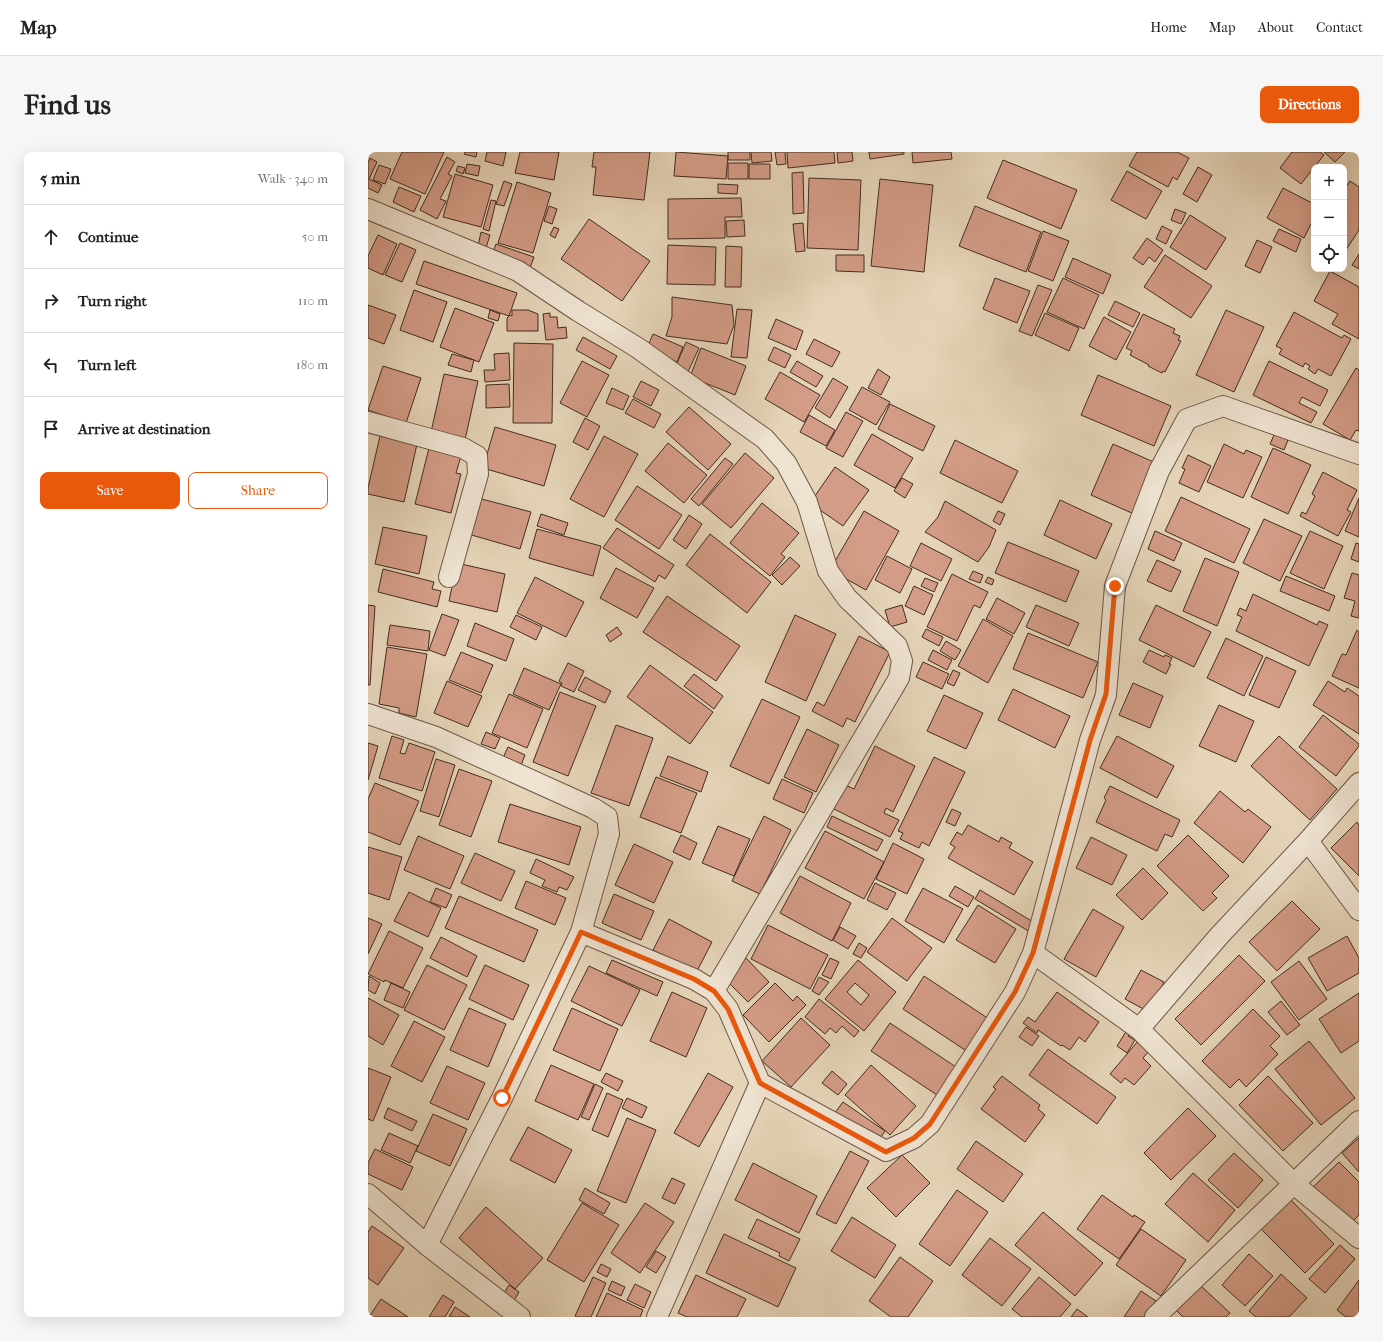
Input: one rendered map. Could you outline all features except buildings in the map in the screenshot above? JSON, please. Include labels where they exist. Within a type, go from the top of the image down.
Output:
[{"type":"street","points":[[368,209],[518,271],[578,311],[638,348],[765,439],[786,463],[807,502],[828,571],[847,598],[897,646],[902,662],[899,678],[714,991]]},
{"type":"street","points":[[581,932],[694,979],[714,991],[728,1009],[760,1083],[886,1152],[914,1138],[930,1124],[1015,992],[1033,953],[1090,740],[1106,694],[1115,586],[1159,471],[1187,419],[1223,406],[1359,454]]},
{"type":"street","points":[[368,422],[463,448],[477,456],[478,474],[449,578]]},
{"type":"street","points":[[368,714],[436,737],[593,808],[607,817],[610,834],[581,932],[502,1098],[427,1244]]},
{"type":"street","points":[[1139,1029],[1219,936],[1308,841],[1359,783]]},
{"type":"street","points":[[1308,841],[1359,910]]},
{"type":"street","points":[[1033,953],[1139,1029],[1294,1184],[1359,1238]]},
{"type":"street","points":[[657,1317],[760,1083]]},
{"type":"street","points":[[1155,1317],[1359,1122]]},
{"type":"street","points":[[368,1194],[427,1244],[520,1317]]},
{"type":"route","points":[[502,1098],[581,932],[694,979],[714,991],[728,1009],[760,1083],[886,1152],[914,1138],[930,1124],[1015,992],[1033,953],[1090,740],[1106,694],[1115,586]]}]
